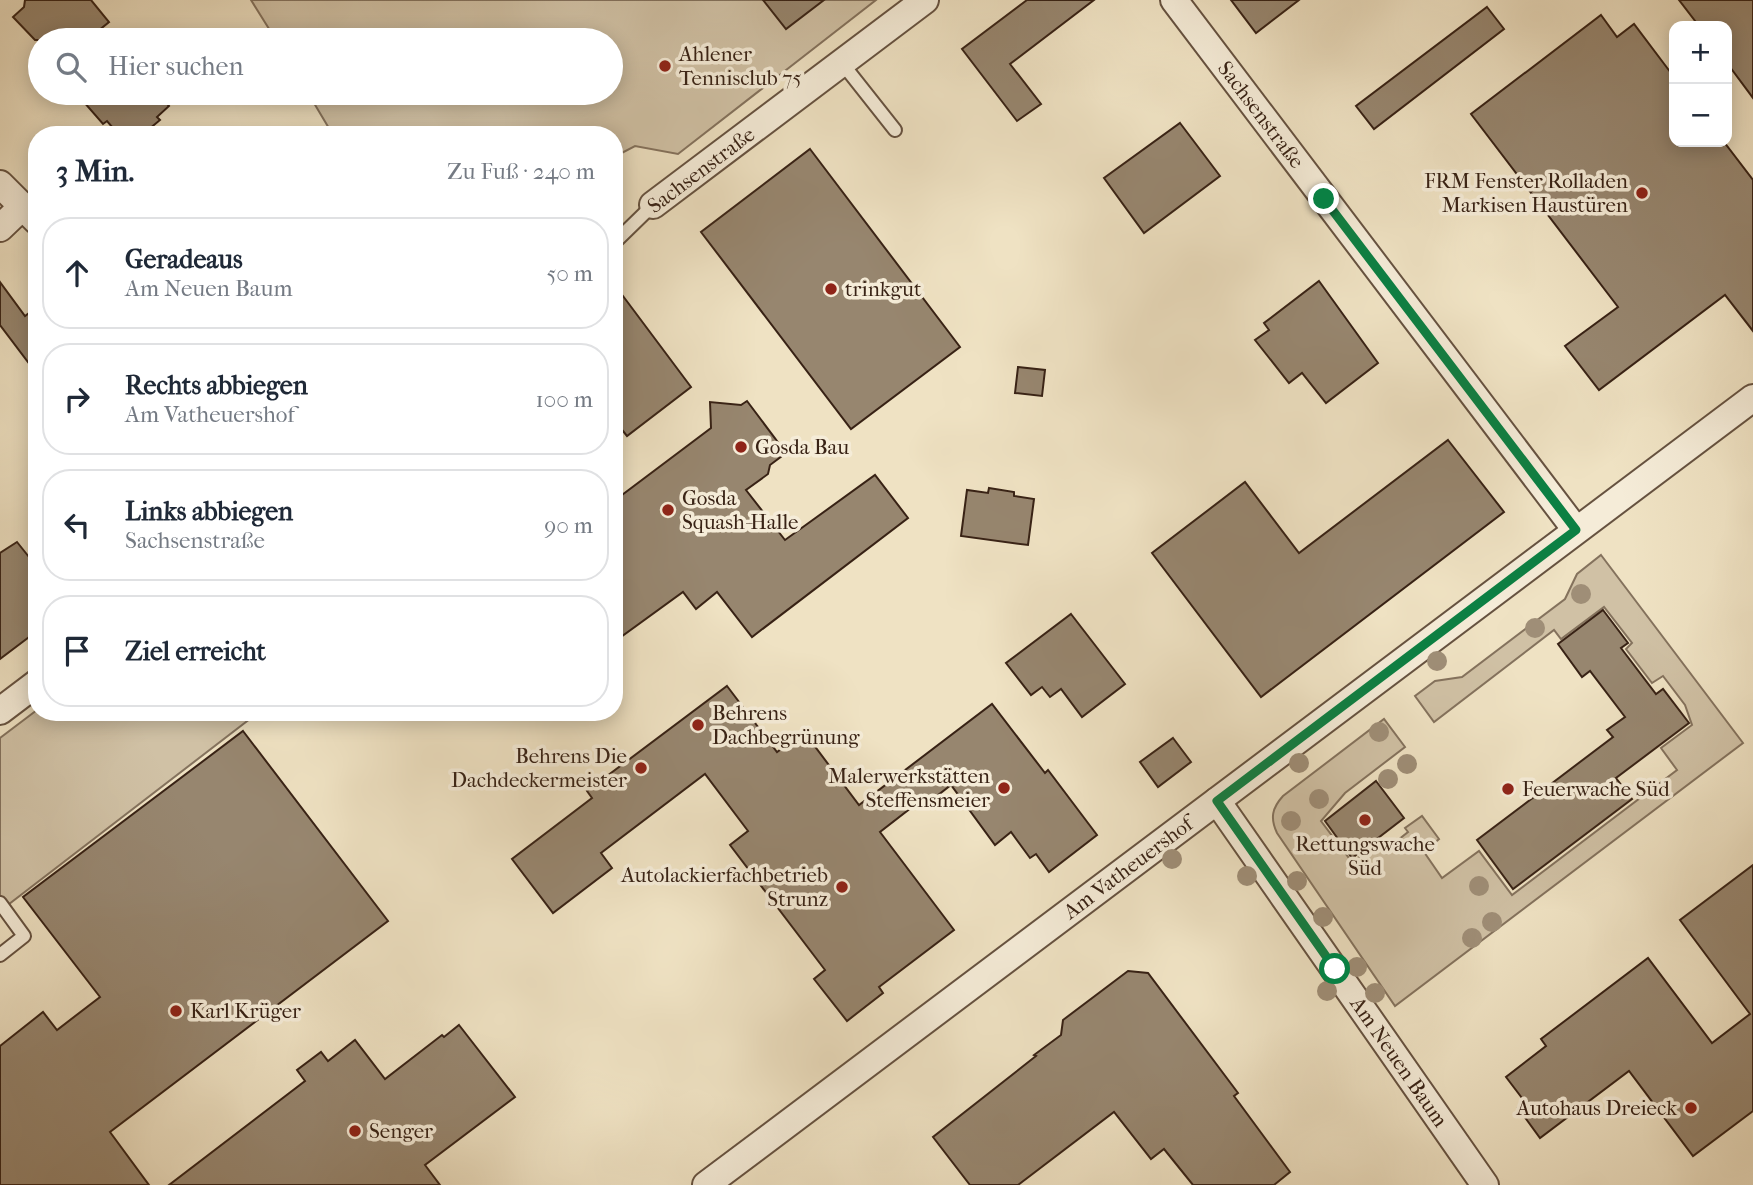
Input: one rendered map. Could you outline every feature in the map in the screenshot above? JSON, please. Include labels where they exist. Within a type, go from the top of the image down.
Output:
[{"type":"street","name":"Sachsenstraße","points":[[653,205],[925,0]]},
{"type":"street","name":"Sachsenstraße","points":[[1174,0],[1576,530]]},
{"type":"street","points":[[0,184],[28,212]]},
{"type":"street","points":[[0,228],[28,215]]},
{"type":"street","name":"Am Vatheuershof","points":[[706,1185],[1753,398]]},
{"type":"street","points":[[0,712],[28,690]]},
{"type":"street","name":"Am Neuen Baum","points":[[1217,801],[1485,1185]]},
{"type":"lane","points":[[842,63],[895,130]]},
{"type":"lane","name":"Sachsenstraße","points":[[623,234],[653,205]]},
{"type":"lane","points":[[0,903],[24,936],[0,955]]},
{"type":"shaded area","name":"Ahlener Tennisclub 75","points":[[251,0],[876,0],[678,154],[635,146],[623,152],[623,126],[328,126],[315,105],[623,105],[623,28],[268,28]]},
{"type":"shaded area","points":[[1601,555],[1743,743],[1395,1006],[1277,833],[1273,823],[1274,809],[1283,796],[1384,719],[1405,747],[1345,793],[1321,821],[1352,862],[1378,843],[1384,851],[1408,832],[1405,828],[1422,816],[1439,839],[1424,852],[1442,878],[1479,851],[1512,895],[1677,770],[1661,748],[1692,725],[1685,705],[1663,676],[1652,683],[1626,649],[1632,643],[1604,607],[1561,639],[1554,630],[1434,722],[1415,696],[1435,681],[1462,677],[1565,599],[1577,574]]},
{"type":"shaded area","points":[[28,717],[28,721],[247,721],[0,911],[0,738]]},
{"type":"building","points":[[25,0],[91,0],[109,22],[102,28],[28,28],[28,33],[13,17],[24,7]]},
{"type":"building","points":[[763,0],[824,0],[786,29]]},
{"type":"building","points":[[1027,0],[1094,0],[1010,64],[1041,104],[1017,121],[962,49]]},
{"type":"building","points":[[1231,0],[1299,0],[1256,33]]},
{"type":"building","points":[[1679,0],[1753,0],[1753,98],[1732,70],[1732,21],[1695,21]]},
{"type":"building","points":[[1487,7],[1504,29],[1374,129],[1356,106]]},
{"type":"building","name":"FRM Fenster Rolladen Markisen Haustüren","points":[[1601,15],[1617,37],[1634,24],[1669,70],[1669,147],[1728,147],[1753,180],[1753,331],[1725,295],[1599,390],[1565,346],[1618,307],[1471,114]]},
{"type":"building","points":[[86,105],[169,106],[157,117],[160,120],[153,126],[111,126],[107,121],[103,124]]},
{"type":"building","points":[[1180,123],[1220,176],[1144,233],[1104,178]]},
{"type":"building","name":"trinkgut","points":[[810,149],[960,347],[851,429],[701,232]]},
{"type":"building","points":[[1319,281],[1378,363],[1326,403],[1302,373],[1289,383],[1255,340],[1269,330],[1264,323]]},
{"type":"building","points":[[0,282],[25,316],[28,314],[28,362],[0,325]]},
{"type":"building","points":[[623,296],[691,387],[627,436],[623,431]]},
{"type":"building","points":[[1018,367],[1045,370],[1042,396],[1015,393]]},
{"type":"building","points":[[747,401],[786,453],[770,465],[768,474],[746,490],[785,540],[875,475],[908,518],[752,637],[717,592],[696,609],[683,592],[623,635],[623,494],[711,428],[710,402],[741,405]]},
{"type":"building","points":[[1448,440],[1504,512],[1261,697],[1152,553],[1245,482],[1299,553]]},
{"type":"building","points":[[989,488],[1034,499],[1028,545],[961,536],[967,490],[988,493]]},
{"type":"building","points":[[17,542],[28,556],[28,638],[0,659],[0,553]]},
{"type":"building","points":[[1603,610],[1628,643],[1621,648],[1656,694],[1663,689],[1689,723],[1616,778],[1632,799],[1513,889],[1477,840],[1613,737],[1607,730],[1625,717],[1590,671],[1582,677],[1558,644]]},
{"type":"building","points":[[1071,614],[1125,684],[1082,717],[1061,689],[1050,697],[1042,687],[1031,695],[1006,663]]},
{"type":"building","points":[[727,686],[777,752],[804,732],[859,805],[992,704],[1045,773],[1048,770],[1097,835],[1049,872],[1036,854],[1030,858],[1011,832],[995,845],[951,785],[924,806],[920,801],[880,832],[954,930],[879,987],[883,993],[847,1021],[814,979],[825,970],[730,845],[748,831],[705,774],[601,853],[612,868],[553,913],[512,859],[592,798],[587,791]]},
{"type":"building","points":[[243,731],[388,921],[110,1132],[149,1185],[0,1185],[0,1046],[43,1012],[57,1030],[100,997],[23,897]]},
{"type":"building","points":[[1173,738],[1191,762],[1158,787],[1140,762]]},
{"type":"building","name":"Rettungswache Süd","points":[[1376,781],[1404,818],[1352,858],[1325,821]]},
{"type":"building","points":[[1753,865],[1753,1111],[1693,1156],[1629,1071],[1540,1138],[1518,1108],[1525,1102],[1506,1077],[1546,1046],[1541,1039],[1648,958],[1712,1043],[1750,1014],[1680,920]]},
{"type":"building","points":[[1128,971],[1148,973],[1238,1093],[1234,1096],[1290,1172],[1274,1185],[1193,1185],[1164,1149],[1151,1159],[1114,1112],[1018,1185],[970,1185],[933,1137],[1061,1035],[1063,1020]]},
{"type":"building","name":"Senger","points":[[459,1025],[515,1097],[425,1165],[440,1185],[169,1185],[305,1081],[297,1070],[321,1052],[328,1061],[355,1040],[385,1079]]},
{"type":"place","name":"Ahlener Tennisclub 75","points":[[665,66]]},
{"type":"place","name":"FRM Fenster Rolladen Markisen Haustüren","points":[[1642,193]]},
{"type":"place","name":"trinkgut","points":[[831,289]]},
{"type":"place","name":"Gosda Bau","points":[[741,447]]},
{"type":"place","name":"Gosda Squash-Halle","points":[[668,510]]},
{"type":"place","name":"Behrens Dachbegrünung","points":[[698,725]]},
{"type":"place","name":"Behrens Die Dachdeckermeister","points":[[641,768]]},
{"type":"place","name":"Malerwerkstätten Steffensmeier","points":[[1004,788]]},
{"type":"place","name":"Feuerwache Süd","points":[[1508,789]]},
{"type":"place","name":"Rettungswache Süd","points":[[1365,820]]},
{"type":"place","name":"Autolackierfachbetrieb Strunz","points":[[842,887]]},
{"type":"place","name":"Karl Krüger","points":[[176,1011]]},
{"type":"place","name":"Autohaus Dreieck","points":[[1691,1108]]},
{"type":"place","name":"Senger","points":[[355,1131]]},
{"type":"route","points":[[1324,199],[1576,530],[1217,801],[1335,969]]}]
